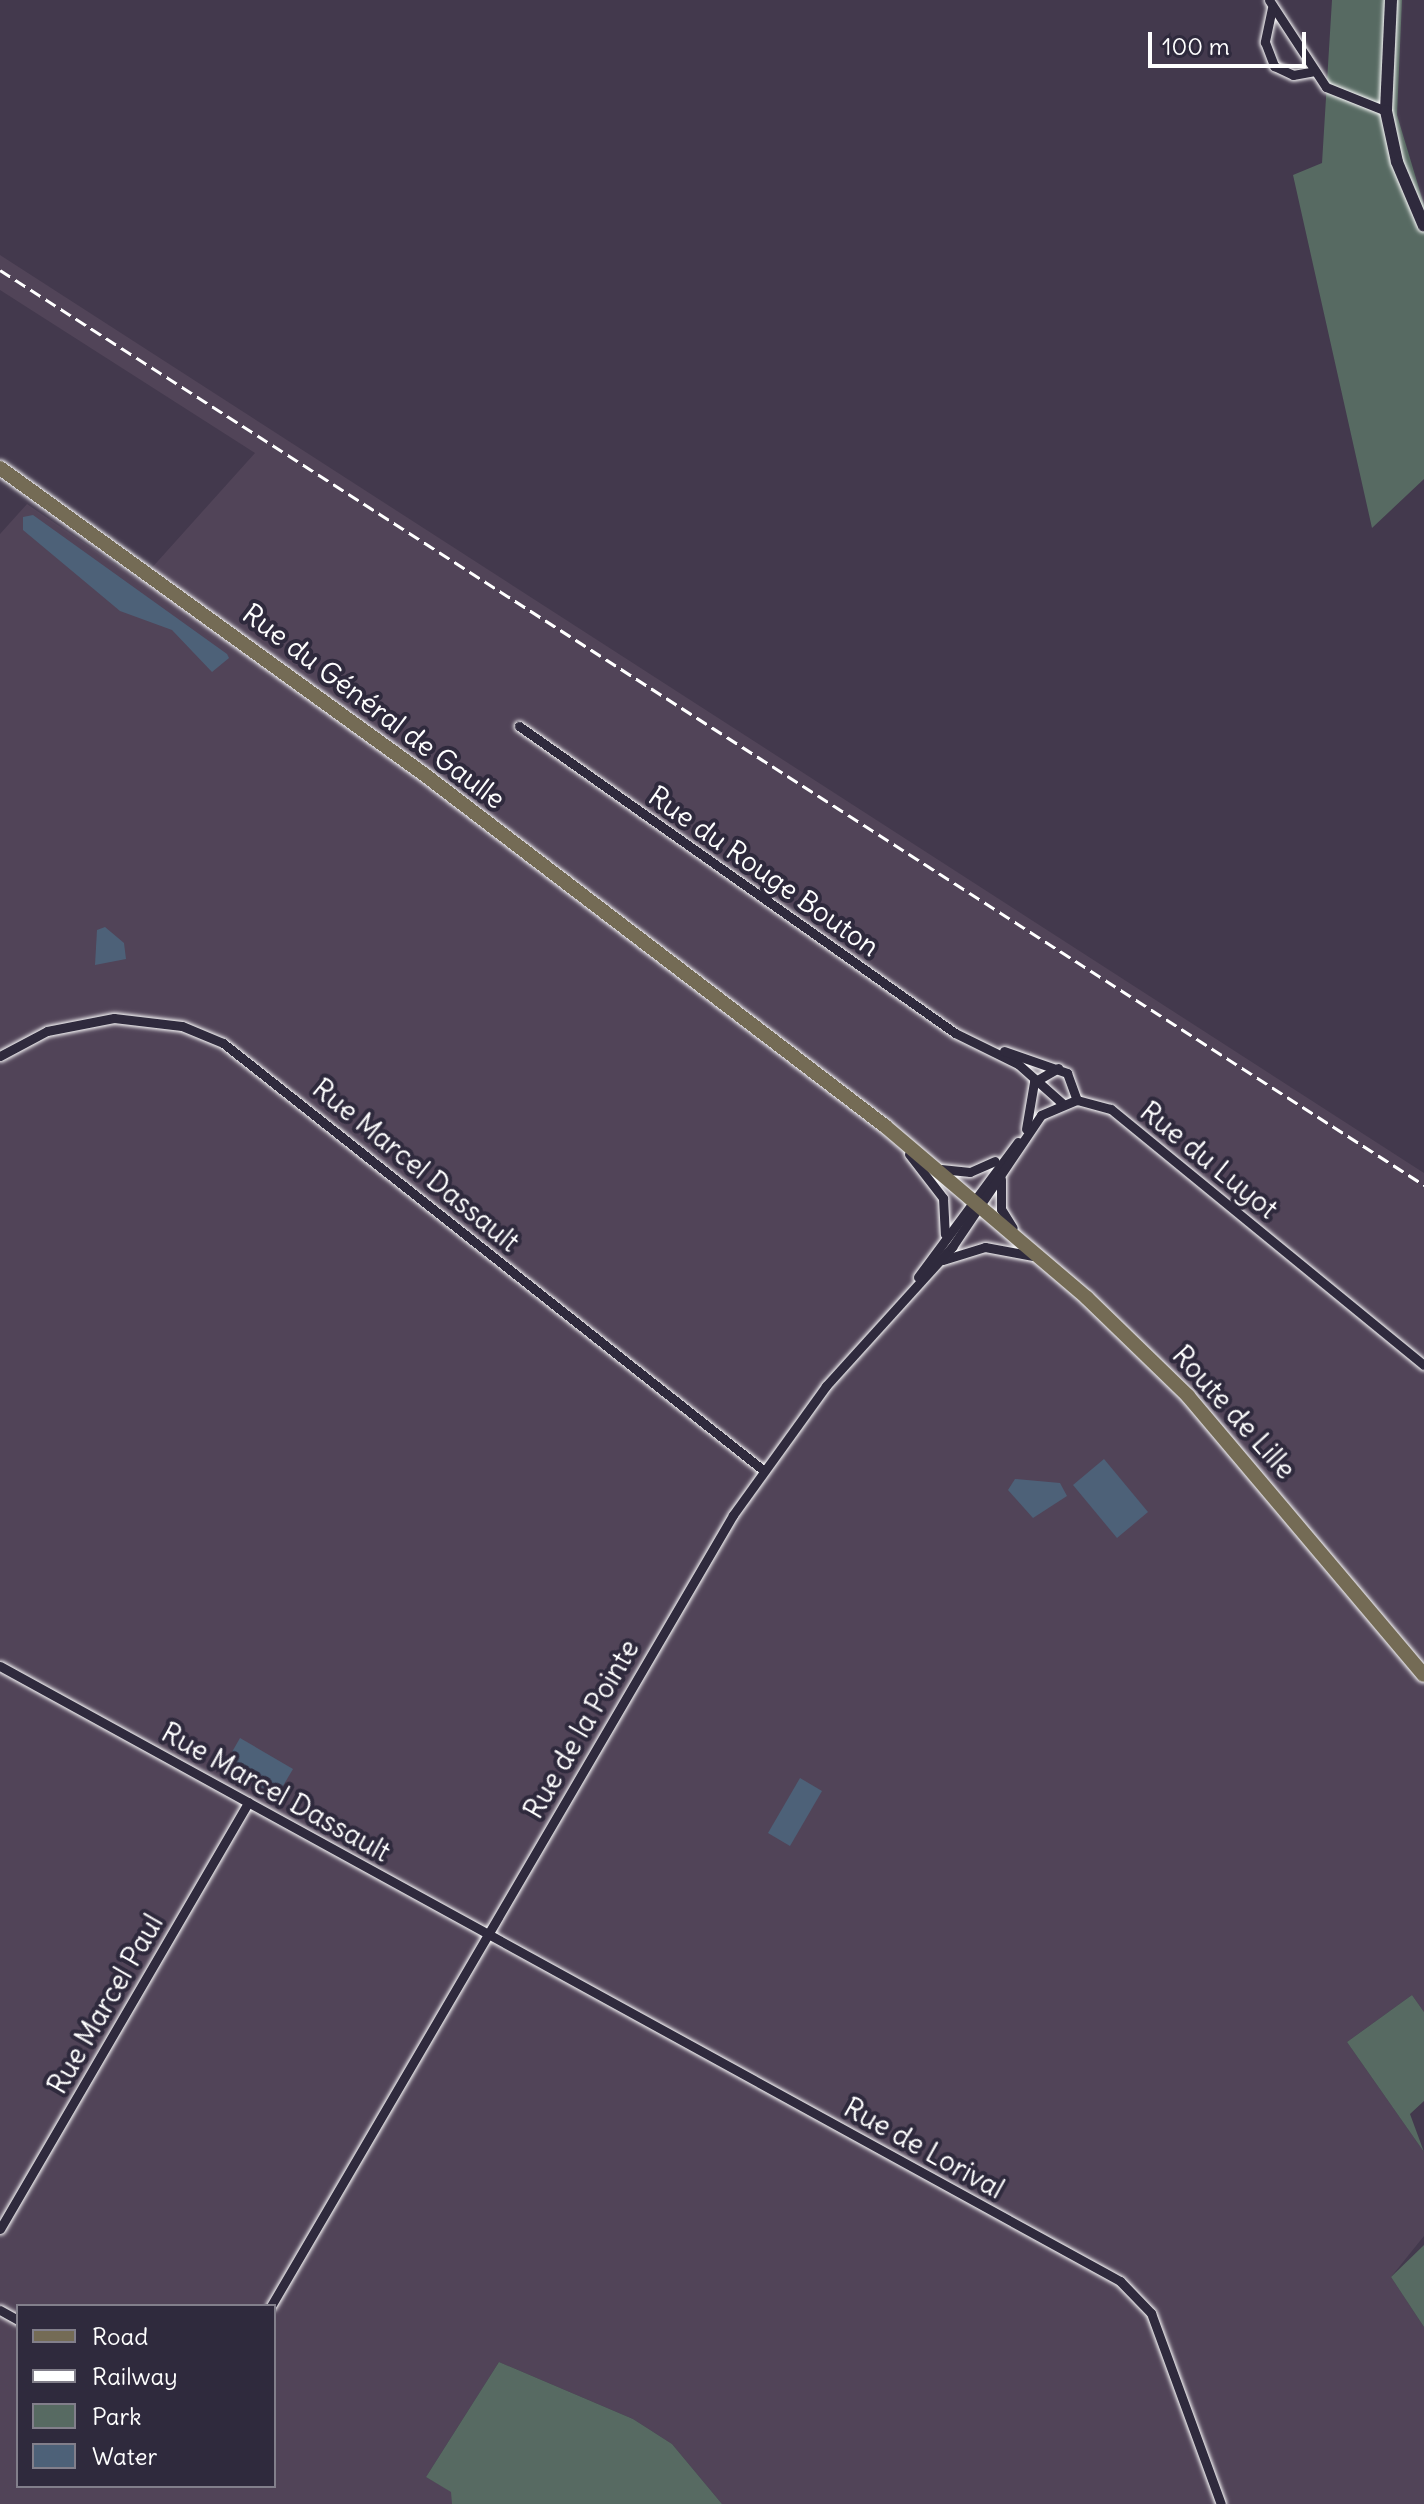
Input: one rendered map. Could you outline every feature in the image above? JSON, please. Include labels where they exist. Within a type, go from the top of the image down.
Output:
[{"type":"main road","points":[[1391,0],[1386,111],[1397,162],[1424,226]]},
{"type":"main road","name":"Rue du Général de Gaulle","points":[[0,468],[314,691],[710,995],[974,1205]]},
{"type":"main road","name":"Route de Lille","points":[[974,1205],[1042,1260],[1188,1396],[1424,1675]]},
{"type":"street","points":[[1271,4],[1265,42],[1274,66],[1293,75],[1315,71]]},
{"type":"street","points":[[1271,4],[1315,71],[1339,97],[1386,111]]},
{"type":"street","name":"Rue du Rouge Bouton","points":[[519,726],[1062,1103]]},
{"type":"street","name":"Rue Marcel Dassault","points":[[0,1056],[47,1031],[93,1019],[157,1021],[213,1037],[763,1470]]},
{"type":"street","name":"Rue du Rouge Bouton","points":[[985,1047],[1058,1068]]},
{"type":"street","points":[[909,1288],[939,1246],[1002,1175],[1022,1138],[1034,1082],[1058,1068],[1071,1077],[1077,1100],[1062,1103],[1022,1138],[999,1159],[974,1205]]},
{"type":"street","name":"Rue du Luyot","points":[[1077,1100],[1120,1115],[1424,1365]]},
{"type":"street","points":[[909,1154],[955,1173],[999,1159]]},
{"type":"street","points":[[909,1154],[946,1205],[939,1246]]},
{"type":"street","points":[[1002,1175],[1004,1216],[1042,1260]]},
{"type":"street","name":"Rue de la Pointe","points":[[272,2304],[763,1470],[909,1288],[940,1261],[974,1205]]},
{"type":"street","points":[[940,1261],[997,1247],[1042,1260]]},
{"type":"street","name":"Rue Marcel Dassault","points":[[0,1666],[488,1934]]},
{"type":"street","name":"Rue Marcel Paul","points":[[0,2229],[249,1802]]},
{"type":"street","name":"Rue de Lorival","points":[[488,1934],[1127,2286],[1151,2313],[1221,2504]]},
{"type":"shaded area","points":[[0,255],[1424,1173],[1424,2012],[1412,1995],[1347,2042],[1424,2152],[1424,2236],[1391,2277],[1424,2327],[1424,2504],[722,2504],[672,2444],[633,2419],[499,2362],[426,2477],[452,2492],[452,2504],[0,2504],[0,534],[27,504],[140,581],[255,453],[0,290]]},
{"type":"green space","points":[[1332,0],[1402,0],[1397,115],[1424,205],[1424,479],[1372,528],[1293,175],[1322,163]]},
{"type":"green space","points":[[1412,1995],[1424,2012],[1424,2101],[1410,2114],[1424,2152],[1347,2042]]},
{"type":"green space","points":[[1424,2245],[1424,2327],[1391,2277]]},
{"type":"green space","points":[[499,2362],[633,2419],[672,2444],[722,2504],[452,2504],[451,2492],[426,2477]]},
{"type":"water","points":[[33,515],[229,658],[212,672],[172,630],[120,611],[23,530],[23,517]]},
{"type":"water","points":[[105,927],[124,943],[126,959],[95,965],[97,930]]},
{"type":"water","points":[[1104,1459],[1148,1512],[1117,1538],[1073,1485]]},
{"type":"water","points":[[1015,1479],[1060,1483],[1067,1496],[1033,1518],[1008,1490]]},
{"type":"water","points":[[240,1738],[293,1769],[277,1796],[224,1766]]},
{"type":"water","points":[[800,1778],[822,1791],[790,1846],[768,1833]]},
{"type":"railway","points":[[0,270],[1424,1185]]}]
